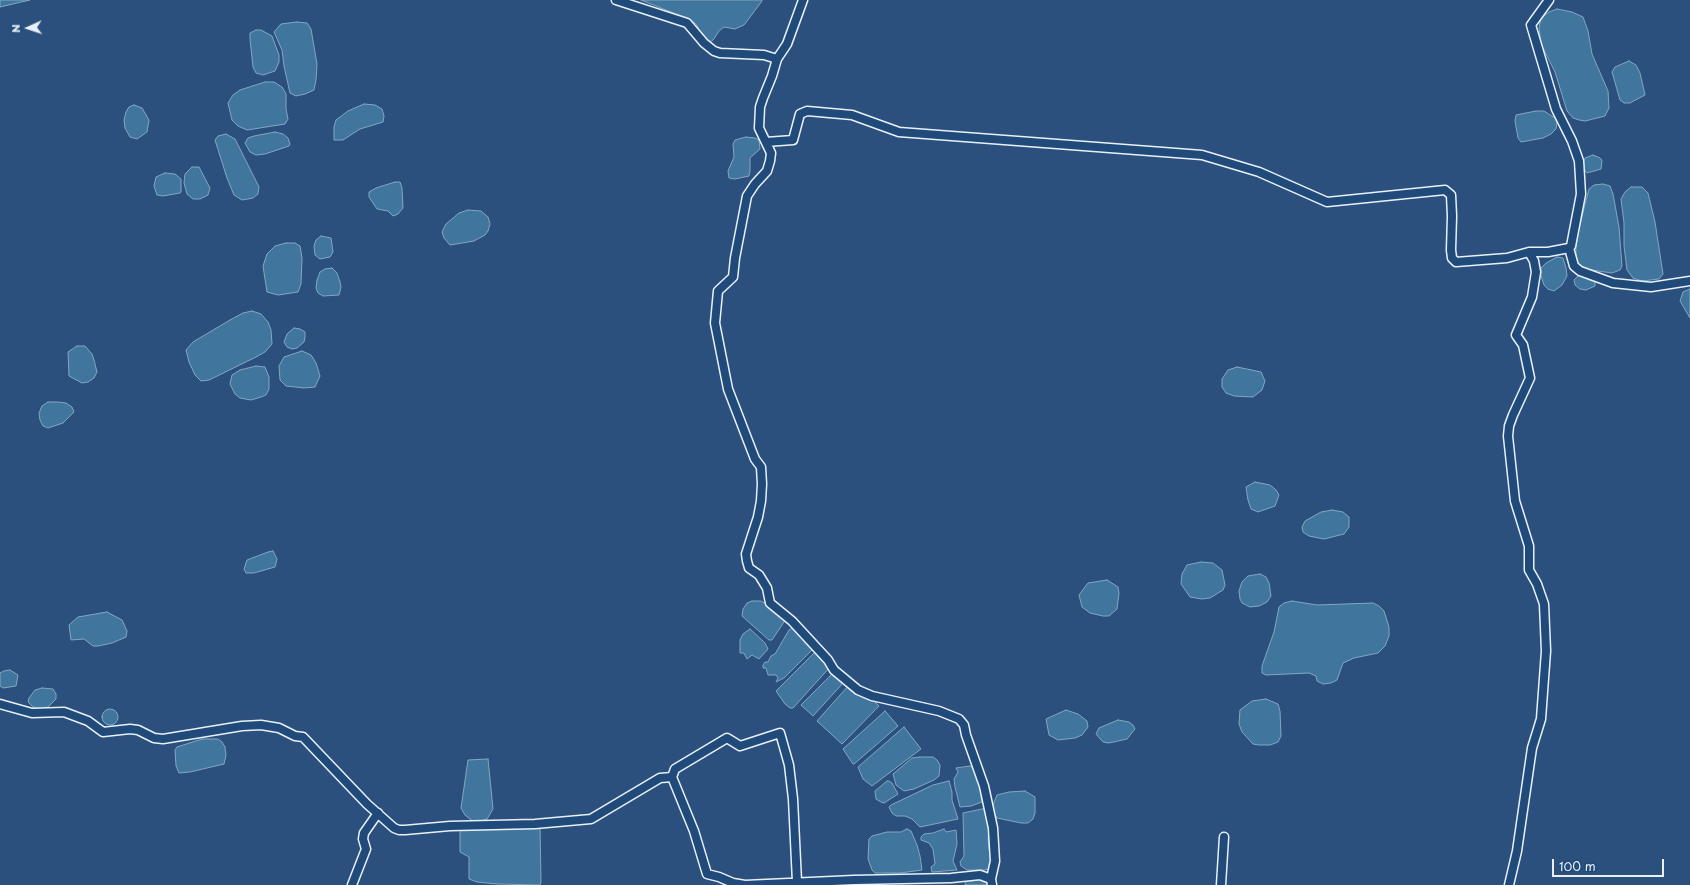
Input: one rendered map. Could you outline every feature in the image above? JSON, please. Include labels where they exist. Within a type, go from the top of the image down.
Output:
[{"type":"street","points":[[616,0],[687,23],[704,43],[714,51],[720,53],[764,55],[777,59]]},
{"type":"street","points":[[797,882],[793,799],[790,772],[780,732],[740,746],[727,738],[676,769],[672,777],[694,831],[707,874],[733,883],[746,885],[797,882],[951,878],[980,875],[992,882],[995,860],[993,828],[984,786],[966,735],[964,725],[959,719],[939,711],[872,696],[858,690],[834,670],[828,660],[792,621],[770,603],[767,588],[759,575],[749,568],[746,554],[758,517],[761,501],[761,467],[755,459],[728,389],[715,323],[718,291],[733,277],[734,258],[747,196],[766,171],[770,161],[771,153],[759,128],[760,107],[777,59],[787,44],[803,0]]},
{"type":"street","points":[[766,142],[793,140],[800,114],[812,111],[852,115],[899,132],[1202,155],[1259,172],[1328,202],[1445,190],[1451,195],[1451,250],[1452,258],[1456,262],[1507,258],[1529,252],[1548,252],[1571,246],[1581,194],[1579,161],[1572,141],[1556,110],[1531,25],[1549,0]]},
{"type":"street","points":[[1568,248],[1574,266],[1580,271],[1613,283],[1651,287],[1690,281]]},
{"type":"street","points":[[1509,885],[1517,851],[1532,748],[1541,719],[1546,652],[1544,604],[1537,584],[1529,570],[1529,546],[1515,501],[1508,436],[1509,426],[1513,415],[1530,378],[1523,345],[1516,335],[1532,297],[1536,272],[1534,261],[1529,252]]},
{"type":"street","points":[[0,704],[32,712],[64,712],[88,721],[103,732],[130,729],[138,730],[154,738],[163,739],[242,726],[261,725],[279,728],[295,736],[303,737],[356,793],[394,828],[405,830],[450,826],[535,824],[591,819],[660,778],[672,777]]},
{"type":"street","points":[[352,885],[366,849],[363,839],[364,833],[378,813]]},
{"type":"street","points":[[1221,885],[1224,837]]},
{"type":"water","points":[[0,0],[30,0],[0,7]]},
{"type":"water","points":[[641,0],[762,1],[744,25],[735,29],[724,27],[710,42],[704,38],[696,24],[691,20]]},
{"type":"water","points":[[1557,9],[1572,12],[1583,17],[1588,31],[1592,54],[1608,91],[1609,108],[1605,116],[1585,121],[1573,118],[1567,111],[1555,72],[1541,44],[1539,28],[1541,18],[1549,12]]},
{"type":"water","points":[[297,22],[307,23],[311,29],[317,64],[314,90],[296,96],[290,93],[282,50],[274,32],[281,24]]},
{"type":"water","points":[[256,30],[261,30],[272,36],[279,55],[279,62],[275,71],[263,75],[256,73],[253,67],[250,33]]},
{"type":"water","points":[[1629,61],[1636,65],[1640,73],[1645,95],[1630,103],[1624,103],[1620,100],[1612,72],[1615,67]]},
{"type":"water","points":[[265,82],[274,82],[282,87],[286,94],[288,119],[285,124],[247,130],[238,126],[232,120],[228,103],[233,95],[240,90]]},
{"type":"water","points":[[364,104],[375,105],[382,109],[384,116],[383,122],[360,129],[343,140],[334,140],[334,127],[336,120],[348,111]]},
{"type":"water","points":[[134,105],[142,108],[149,120],[147,132],[137,139],[130,137],[125,128],[124,120],[129,107]]},
{"type":"water","points":[[1544,111],[1555,118],[1557,122],[1556,129],[1551,134],[1543,138],[1521,142],[1518,138],[1515,121],[1516,115]]},
{"type":"water","points":[[275,132],[283,134],[288,138],[290,144],[289,146],[265,154],[256,155],[250,152],[245,143],[248,138]]},
{"type":"water","points":[[226,134],[235,139],[259,187],[258,194],[253,198],[242,200],[234,195],[215,140],[218,136]]},
{"type":"water","points":[[746,137],[759,140],[760,149],[750,158],[749,176],[735,179],[729,178],[728,171],[734,157],[733,144],[735,140]]},
{"type":"water","points":[[1593,155],[1602,160],[1601,169],[1587,173],[1583,162],[1585,158]]},
{"type":"water","points":[[192,167],[199,167],[210,188],[208,195],[200,199],[193,199],[187,194],[184,183],[185,174]]},
{"type":"water","points":[[165,173],[175,174],[181,179],[180,193],[163,196],[157,195],[154,186],[156,177]]},
{"type":"water","points":[[395,182],[400,182],[402,188],[403,208],[398,214],[393,216],[388,211],[377,209],[369,197],[369,192],[376,188]]},
{"type":"water","points":[[1603,184],[1610,186],[1613,194],[1619,227],[1622,266],[1620,270],[1612,273],[1580,268],[1576,263],[1578,232],[1589,189],[1594,185]]},
{"type":"water","points":[[1631,187],[1642,187],[1648,193],[1655,222],[1663,274],[1659,279],[1642,281],[1633,278],[1627,270],[1621,199],[1625,192]]},
{"type":"water","points":[[468,210],[481,211],[488,217],[490,224],[488,231],[485,235],[474,241],[450,245],[444,238],[442,232],[446,224],[459,213]]},
{"type":"water","points":[[321,236],[331,238],[333,252],[330,257],[320,259],[315,255],[314,246],[316,240]]},
{"type":"water","points":[[286,243],[295,243],[300,246],[302,258],[301,284],[298,292],[278,295],[267,292],[263,266],[267,254],[275,246]]},
{"type":"water","points":[[1557,257],[1563,258],[1567,276],[1562,285],[1554,291],[1548,289],[1544,285],[1541,276],[1541,268],[1546,263]]},
{"type":"water","points":[[332,268],[337,273],[340,282],[341,287],[339,295],[323,296],[318,293],[316,288],[317,280],[320,272],[325,269]]},
{"type":"water","points":[[1579,275],[1585,275],[1595,280],[1595,286],[1586,290],[1580,289],[1575,285],[1574,280]]},
{"type":"water","points":[[1690,289],[1690,318],[1680,301],[1683,292]]},
{"type":"water","points":[[252,311],[261,314],[268,322],[271,330],[272,344],[265,352],[256,357],[209,380],[201,381],[195,375],[189,362],[186,350],[193,342],[230,320],[243,313]]},
{"type":"water","points":[[294,328],[305,332],[305,337],[304,342],[297,348],[292,349],[287,347],[284,342],[287,334]]},
{"type":"water","points":[[77,346],[85,346],[92,354],[94,360],[97,372],[94,378],[88,382],[82,383],[69,376],[68,352]]},
{"type":"water","points":[[302,351],[311,355],[316,363],[320,376],[315,387],[304,388],[286,386],[280,380],[279,366],[284,357]]},
{"type":"water","points":[[256,366],[265,367],[269,377],[269,389],[266,395],[251,400],[240,398],[235,394],[230,384],[232,375],[240,370]]},
{"type":"water","points":[[1237,367],[1261,372],[1265,381],[1262,390],[1253,397],[1234,396],[1226,393],[1222,387],[1222,379],[1228,370]]},
{"type":"water","points":[[48,402],[66,403],[72,407],[74,412],[63,423],[48,428],[43,426],[39,413],[42,406]]},
{"type":"water","points":[[1255,482],[1270,485],[1276,490],[1279,495],[1275,506],[1258,512],[1251,509],[1246,487]]},
{"type":"water","points":[[1332,510],[1343,512],[1349,517],[1349,527],[1344,534],[1324,539],[1309,536],[1303,532],[1302,527],[1305,521],[1321,512]]},
{"type":"water","points":[[273,551],[277,559],[275,567],[254,573],[246,573],[244,569],[247,560]]},
{"type":"water","points":[[1201,562],[1213,563],[1222,570],[1225,585],[1223,590],[1210,598],[1202,599],[1190,597],[1181,584],[1182,574],[1187,565]]},
{"type":"water","points":[[1260,574],[1266,577],[1269,583],[1271,596],[1267,602],[1259,606],[1250,607],[1242,603],[1239,591],[1242,582],[1248,576]]},
{"type":"water","points":[[1107,580],[1118,587],[1119,593],[1117,609],[1109,616],[1090,613],[1082,607],[1079,595],[1088,583]]},
{"type":"water","points":[[752,601],[761,601],[776,610],[786,619],[772,640],[769,640],[742,616],[743,609],[747,603]]},
{"type":"water","points":[[1292,601],[1317,605],[1373,603],[1384,611],[1389,627],[1389,636],[1385,646],[1378,653],[1354,658],[1343,663],[1337,680],[1331,683],[1323,684],[1317,681],[1316,676],[1309,673],[1266,675],[1262,673],[1262,666],[1274,632],[1279,607],[1284,603]]},
{"type":"water","points":[[107,612],[122,620],[127,631],[126,637],[112,643],[98,646],[93,646],[84,639],[71,640],[69,625],[78,617]]},
{"type":"water","points":[[794,627],[813,649],[784,678],[776,682],[778,678],[776,675],[768,675],[766,668],[763,668],[763,665],[765,662],[768,662],[771,656],[775,654],[789,630]]},
{"type":"water","points":[[750,629],[765,643],[768,649],[759,659],[752,655],[747,659],[744,653],[740,653],[740,640],[743,634]]},
{"type":"water","points":[[816,651],[830,667],[793,708],[790,708],[785,704],[776,691]]},
{"type":"water","points":[[10,670],[18,675],[16,686],[3,688],[0,686],[0,673]]},
{"type":"water","points":[[834,672],[844,682],[813,716],[801,705]]},
{"type":"water","points":[[849,685],[871,698],[879,706],[842,744],[817,721]]},
{"type":"water","points":[[42,688],[53,689],[56,694],[56,699],[48,707],[40,709],[33,707],[28,702],[35,690]]},
{"type":"water","points":[[1266,699],[1278,704],[1280,711],[1281,736],[1278,742],[1270,745],[1253,744],[1242,732],[1239,724],[1240,710],[1252,701]]},
{"type":"water","points":[[107,709],[113,709],[118,714],[116,723],[113,725],[107,725],[102,720],[102,714]]},
{"type":"water","points":[[1066,710],[1078,714],[1087,721],[1088,727],[1082,735],[1075,738],[1058,740],[1049,735],[1046,719]]},
{"type":"water","points":[[885,711],[898,726],[853,764],[843,749]]},
{"type":"water","points":[[1118,720],[1129,722],[1135,729],[1127,739],[1109,743],[1103,742],[1096,734],[1099,728]]},
{"type":"water","points":[[904,727],[921,749],[872,786],[863,779],[858,767]]},
{"type":"water","points":[[202,739],[218,739],[222,742],[225,747],[226,755],[224,764],[179,773],[176,766],[175,750],[177,747]]},
{"type":"water","points":[[933,757],[937,760],[940,765],[939,776],[934,780],[914,789],[904,791],[896,785],[893,774],[912,758]]},
{"type":"water","points":[[488,759],[493,809],[487,819],[475,823],[465,815],[461,808],[468,760]]},
{"type":"water","points":[[970,766],[974,769],[983,795],[981,797],[982,802],[971,806],[960,807],[954,779],[958,772],[956,768]]},
{"type":"water","points":[[887,781],[892,783],[898,794],[884,803],[876,799],[875,791]]},
{"type":"water","points":[[949,781],[952,792],[952,800],[958,819],[920,827],[912,819],[905,816],[896,816],[892,813],[889,807],[933,785]]},
{"type":"water","points":[[1025,791],[1035,797],[1035,813],[1033,819],[1028,823],[1021,823],[997,818],[994,813],[993,805],[997,795],[1009,792]]},
{"type":"water","points":[[987,808],[990,829],[988,838],[989,849],[993,865],[989,869],[984,870],[967,870],[961,866],[960,862],[964,856],[963,813]]},
{"type":"water","points":[[540,826],[540,885],[497,884],[477,882],[469,879],[469,857],[460,852],[460,832],[462,828]]},
{"type":"water","points":[[907,829],[911,831],[917,845],[922,870],[900,873],[875,873],[872,870],[868,859],[869,839],[872,836],[887,832],[901,832]]},
{"type":"water","points":[[944,829],[946,832],[956,830],[957,844],[953,861],[957,870],[932,872],[931,867],[935,864],[933,849],[929,843],[921,840],[921,837],[924,834],[933,833]]},
{"type":"water","points":[[966,878],[986,878],[990,885],[965,885]]}]
